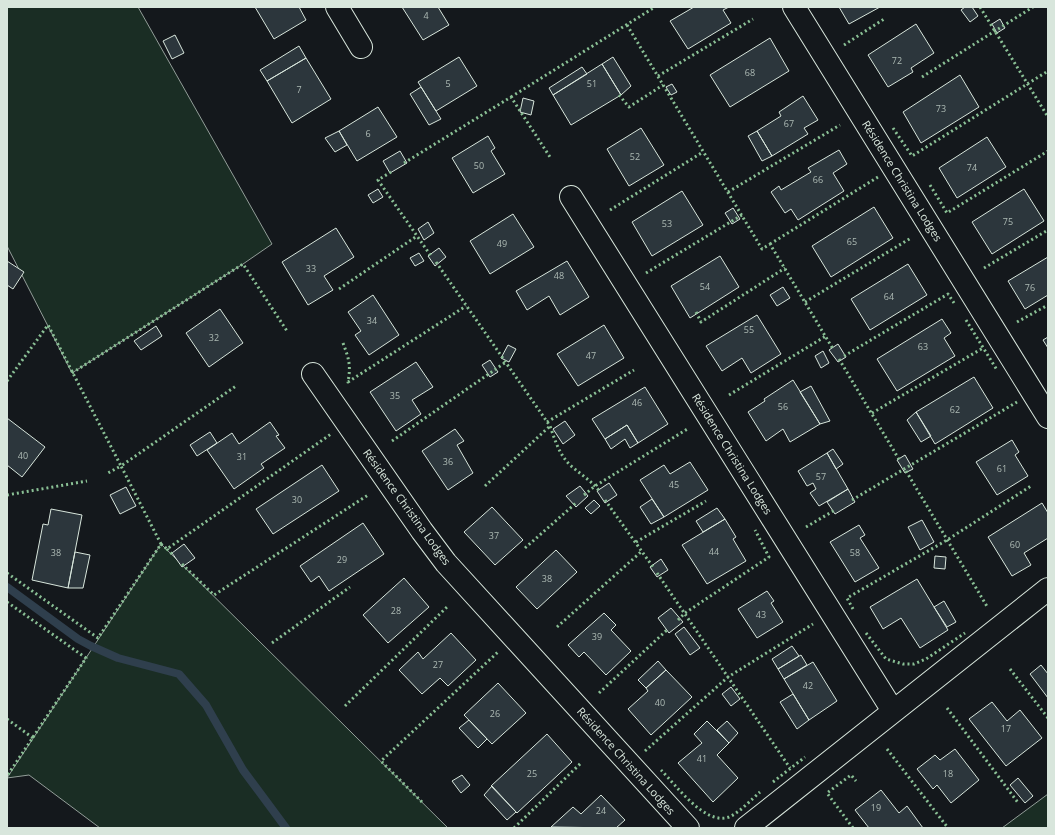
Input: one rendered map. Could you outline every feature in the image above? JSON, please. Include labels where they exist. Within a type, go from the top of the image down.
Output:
[{"type":"street","points":[[337,7],[361,47]]},
{"type":"street","name":"Résidence Christina Lodges","points":[[794,7],[1048,416]]},
{"type":"street","name":"Résidence Christina Lodges","points":[[571,197],[893,711]]},
{"type":"street","name":"Résidence Christina Lodges","points":[[313,374],[422,532],[446,563],[688,828]]},
{"type":"street","points":[[746,828],[1048,589]]},
{"type":"green space","points":[[7,7],[138,7],[272,244],[72,373],[7,246]]},
{"type":"green space","points":[[161,544],[448,828],[100,828],[29,775],[7,778]]},
{"type":"green space","points":[[1048,794],[1048,828],[1002,828]]},
{"type":"building","points":[[255,7],[299,7],[306,20],[274,39]]},
{"type":"building","points":[[402,7],[438,7],[449,25],[423,40]]},
{"type":"building","points":[[694,7],[729,7],[723,10],[731,23],[688,49],[670,21]]},
{"type":"building","points":[[839,7],[880,7],[849,24]]},
{"type":"building","points":[[965,7],[972,7],[978,16],[970,22],[961,10]]},
{"type":"building","points":[[1000,19],[1005,28],[997,33],[992,24]]},
{"type":"building","points":[[916,24],[934,53],[911,68],[913,72],[888,87],[868,55]]},
{"type":"building","points":[[175,35],[184,53],[172,59],[163,41]]},
{"type":"building","points":[[770,38],[789,71],[730,107],[710,75]]},
{"type":"building","points":[[299,46],[306,58],[267,81],[260,70]]},
{"type":"building","points":[[459,57],[477,86],[436,111],[418,82]]},
{"type":"building","points":[[613,57],[631,86],[621,95],[602,64]]},
{"type":"building","points":[[306,58],[331,99],[292,123],[267,81]]},
{"type":"building","points":[[602,64],[621,95],[571,125],[553,95]]},
{"type":"building","points":[[582,67],[587,74],[553,95],[549,88]]},
{"type":"building","points":[[960,75],[979,107],[921,143],[903,112]]},
{"type":"building","points":[[672,84],[677,92],[671,95],[666,87]]},
{"type":"building","points":[[421,87],[441,119],[429,125],[410,94]]},
{"type":"building","points":[[803,96],[818,120],[804,128],[808,134],[772,156],[757,131],[781,116],[779,112]]},
{"type":"building","points":[[523,98],[534,101],[531,115],[520,112]]},
{"type":"building","points":[[378,107],[397,137],[357,161],[339,131]]},
{"type":"building","points":[[641,128],[664,165],[629,186],[607,149]]},
{"type":"building","points":[[339,131],[347,145],[335,152],[325,138]]},
{"type":"building","points":[[757,131],[772,156],[762,161],[748,136]]},
{"type":"building","points":[[488,136],[495,148],[491,151],[505,174],[473,193],[452,158]]},
{"type":"building","points":[[987,137],[1006,167],[957,198],[939,168]]},
{"type":"building","points":[[839,150],[847,164],[833,173],[844,191],[798,220],[791,209],[785,213],[771,192],[779,186],[781,190],[811,172],[808,168]]},
{"type":"building","points":[[400,151],[407,163],[390,173],[383,161]]},
{"type":"building","points":[[378,189],[383,197],[373,203],[368,195]]},
{"type":"building","points":[[1024,189],[1044,221],[992,254],[972,222]]},
{"type":"building","points":[[682,191],[703,225],[652,256],[632,222]]},
{"type":"building","points":[[874,207],[893,238],[831,277],[812,246]]},
{"type":"building","points":[[733,208],[740,219],[732,224],[725,213]]},
{"type":"building","points":[[513,214],[534,247],[490,274],[470,241]]},
{"type":"building","points":[[428,222],[434,233],[424,240],[418,229]]},
{"type":"building","points":[[336,228],[354,257],[324,276],[333,290],[308,305],[282,262]]},
{"type":"building","points":[[439,248],[446,257],[435,266],[428,256]]},
{"type":"building","points":[[419,253],[424,261],[415,266],[410,258]]},
{"type":"building","points":[[720,256],[739,287],[690,318],[671,286]]},
{"type":"building","points":[[1048,257],[1048,295],[1025,309],[1008,281]]},
{"type":"building","points":[[7,261],[24,272],[13,289],[7,285]]},
{"type":"building","points":[[567,261],[589,297],[560,315],[549,296],[527,310],[516,291]]},
{"type":"building","points":[[908,264],[927,295],[870,330],[851,299]]},
{"type":"building","points":[[783,287],[790,298],[777,306],[770,295]]},
{"type":"building","points":[[373,295],[399,335],[369,355],[355,335],[361,331],[348,312]]},
{"type":"building","points":[[220,309],[243,343],[209,367],[186,333]]},
{"type":"building","points":[[757,315],[781,354],[751,373],[742,358],[722,371],[706,346]]},
{"type":"building","points":[[942,319],[951,333],[944,338],[955,356],[897,391],[877,359]]},
{"type":"building","points":[[604,325],[624,358],[578,386],[557,354]]},
{"type":"building","points":[[156,326],[162,336],[141,350],[134,341]]},
{"type":"building","points":[[1048,337],[1048,348],[1043,340]]},
{"type":"building","points":[[838,344],[846,357],[838,362],[829,350]]},
{"type":"building","points":[[508,345],[516,349],[509,362],[501,358]]},
{"type":"building","points":[[823,351],[829,363],[821,368],[815,356]]},
{"type":"building","points":[[490,360],[498,372],[490,377],[482,365]]},
{"type":"building","points":[[416,362],[433,387],[412,400],[421,414],[396,431],[370,392]]},
{"type":"building","points":[[974,377],[993,408],[935,444],[916,412]]},
{"type":"building","points":[[793,380],[820,424],[790,442],[783,429],[766,441],[748,412],[765,401],[764,399]]},
{"type":"building","points":[[811,386],[830,421],[820,424],[800,392]]},
{"type":"building","points":[[645,387],[668,424],[638,443],[627,425],[605,439],[592,419]]},
{"type":"building","points":[[916,412],[931,436],[921,442],[907,420]]},
{"type":"building","points":[[7,418],[45,447],[22,477],[7,465]]},
{"type":"building","points":[[565,421],[575,435],[563,444],[553,429]]},
{"type":"building","points":[[270,422],[279,435],[276,436],[285,448],[261,464],[264,468],[234,489],[207,450],[232,433],[239,444]]},
{"type":"building","points":[[627,425],[638,443],[630,448],[625,439],[611,449],[605,439]]},
{"type":"building","points":[[455,429],[464,441],[457,445],[473,473],[448,490],[422,451]]},
{"type":"building","points":[[210,432],[217,443],[197,456],[190,445]]},
{"type":"building","points":[[1012,440],[1019,452],[1015,455],[1028,476],[997,495],[976,462]]},
{"type":"building","points":[[833,449],[843,464],[836,469],[827,453]]},
{"type":"building","points":[[827,453],[848,489],[819,506],[810,493],[816,489],[813,483],[807,486],[798,471]]},
{"type":"building","points":[[905,455],[913,469],[905,473],[897,460]]},
{"type":"building","points":[[690,462],[708,490],[664,517],[640,480],[664,465],[670,474]]},
{"type":"building","points":[[322,465],[339,491],[273,534],[256,509]]},
{"type":"building","points":[[609,483],[617,495],[605,503],[597,491]]},
{"type":"building","points":[[580,486],[588,496],[576,507],[566,496]]},
{"type":"building","points":[[126,487],[136,506],[120,514],[110,495]]},
{"type":"building","points":[[848,489],[855,502],[835,514],[827,502]]},
{"type":"building","points":[[652,499],[664,517],[651,524],[640,507]]},
{"type":"building","points":[[594,500],[600,506],[591,514],[585,508]]},
{"type":"building","points":[[1042,503],[1048,513],[1048,538],[1024,553],[1031,565],[1012,576],[988,537]]},
{"type":"building","points":[[492,507],[523,540],[495,565],[464,532]]},
{"type":"building","points":[[717,508],[725,519],[703,532],[696,521]]},
{"type":"building","points":[[51,509],[82,515],[68,588],[32,580],[43,524],[48,525]]},
{"type":"building","points":[[725,519],[736,537],[733,539],[746,561],[707,584],[682,545]]},
{"type":"building","points":[[922,520],[934,542],[920,550],[908,527]]},
{"type":"building","points":[[363,523],[384,554],[329,591],[319,576],[311,582],[300,566]]},
{"type":"building","points":[[859,525],[865,535],[860,538],[879,568],[855,582],[830,542]]},
{"type":"building","points":[[184,544],[195,558],[182,567],[172,553]]},
{"type":"building","points":[[556,550],[577,572],[537,609],[516,587]]},
{"type":"building","points":[[75,552],[90,555],[83,588],[68,588]]},
{"type":"building","points":[[935,556],[946,557],[945,569],[934,568]]},
{"type":"building","points":[[661,559],[668,570],[657,577],[650,567]]},
{"type":"building","points":[[404,578],[429,607],[388,643],[363,615]]},
{"type":"building","points":[[917,579],[948,630],[920,648],[901,618],[883,629],[870,607]]},
{"type":"building","points":[[767,591],[774,601],[771,603],[783,622],[757,638],[738,609]]},
{"type":"building","points":[[944,601],[956,622],[947,627],[934,607]]},
{"type":"building","points":[[671,608],[683,622],[669,633],[658,618]]},
{"type":"building","points":[[604,613],[616,625],[611,630],[631,651],[606,675],[584,652],[579,657],[568,645]]},
{"type":"building","points":[[684,627],[700,648],[690,655],[675,634]]},
{"type":"building","points":[[451,633],[476,660],[448,686],[440,678],[422,694],[399,670],[418,652],[423,659]]},
{"type":"building","points":[[792,646],[799,656],[778,669],[772,659]]},
{"type":"building","points":[[801,655],[807,665],[784,679],[778,669]]},
{"type":"building","points":[[658,661],[666,670],[646,688],[638,680]]},
{"type":"building","points":[[813,662],[837,701],[809,720],[784,679]]},
{"type":"building","points":[[1041,665],[1048,674],[1048,698],[1030,674]]},
{"type":"building","points":[[666,670],[692,697],[651,735],[628,709],[648,691],[646,688]]},
{"type":"building","points":[[498,683],[526,713],[492,744],[464,715]]},
{"type":"building","points":[[731,687],[740,699],[731,706],[722,694]]},
{"type":"building","points":[[793,694],[809,720],[797,729],[780,702]]},
{"type":"building","points":[[992,702],[1007,721],[1020,710],[1042,738],[1006,766],[969,719]]},
{"type":"building","points":[[469,720],[487,739],[478,748],[459,728]]},
{"type":"building","points":[[707,721],[729,743],[717,755],[738,778],[713,802],[678,763],[702,743],[694,734]]},
{"type":"building","points":[[727,721],[738,733],[729,743],[717,730]]},
{"type":"building","points":[[547,734],[572,762],[517,813],[491,786]]},
{"type":"building","points":[[955,749],[979,780],[951,803],[937,785],[933,789],[917,769],[935,755],[940,760]]},
{"type":"building","points":[[462,775],[470,785],[461,793],[452,781]]},
{"type":"building","points":[[1018,778],[1033,796],[1025,803],[1010,785]]},
{"type":"building","points":[[492,786],[516,812],[507,820],[484,795]]},
{"type":"building","points":[[881,790],[899,813],[907,806],[923,828],[869,828],[855,810]]},
{"type":"building","points":[[601,795],[625,820],[616,828],[551,827],[573,807],[581,814]]},
{"type":"waterway","points":[[7,587],[78,639],[91,646],[118,658],[179,674],[206,705],[243,770],[286,828]]},
{"type":"hedge","points":[[511,97],[655,7]]},
{"type":"hedge","points":[[980,7],[1048,117]]},
{"type":"hedge","points":[[922,77],[1033,7]]},
{"type":"hedge","points":[[658,76],[753,19]]},
{"type":"hedge","points":[[844,45],[884,19]]},
{"type":"hedge","points":[[627,25],[762,249],[770,244],[833,349]]},
{"type":"hedge","points":[[893,128],[912,156],[1048,71]]},
{"type":"hedge","points":[[619,95],[629,107],[663,85]]},
{"type":"hedge","points":[[404,163],[511,97],[550,157]]},
{"type":"hedge","points":[[728,192],[840,125]]},
{"type":"hedge","points":[[930,185],[947,213],[1048,151]]},
{"type":"hedge","points":[[610,210],[703,152]]},
{"type":"hedge","points":[[391,172],[378,180],[431,256]]},
{"type":"hedge","points":[[770,244],[878,177]]},
{"type":"hedge","points":[[646,273],[742,215]]},
{"type":"hedge","points":[[984,268],[1048,230]]},
{"type":"hedge","points":[[339,289],[417,236]]},
{"type":"hedge","points":[[805,302],[911,238]]},
{"type":"hedge","points":[[436,262],[550,426],[563,456],[570,465],[590,481],[600,492]]},
{"type":"hedge","points":[[72,373],[243,264],[287,331]]},
{"type":"hedge","points":[[696,312],[701,322],[785,268]]},
{"type":"hedge","points":[[844,356],[948,294],[954,303]]},
{"type":"hedge","points":[[1017,322],[1048,305]]},
{"type":"hedge","points":[[343,343],[349,362],[348,382],[466,306]]},
{"type":"hedge","points":[[966,320],[997,370]]},
{"type":"hedge","points":[[7,381],[48,325],[121,466],[236,386]]},
{"type":"hedge","points":[[729,395],[826,336]]},
{"type":"hedge","points":[[872,413],[983,348]]},
{"type":"hedge","points":[[839,359],[900,461]]},
{"type":"hedge","points":[[392,441],[506,362]]},
{"type":"hedge","points":[[547,422],[634,370]]},
{"type":"hedge","points":[[852,500],[1017,402]]},
{"type":"hedge","points":[[485,486],[550,426]]},
{"type":"hedge","points":[[584,495],[595,486],[689,428]]},
{"type":"hedge","points":[[161,544],[167,549],[331,434]]},
{"type":"hedge","points":[[7,573],[98,638],[161,544],[121,466],[106,474]]},
{"type":"hedge","points":[[906,471],[988,608]]},
{"type":"hedge","points":[[7,495],[87,481]]},
{"type":"hedge","points":[[853,609],[847,598],[947,540],[1031,486]]},
{"type":"hedge","points":[[182,564],[214,595],[368,495]]},
{"type":"hedge","points":[[605,500],[653,567]]},
{"type":"hedge","points":[[636,542],[706,501]]},
{"type":"hedge","points":[[525,548],[576,503]]},
{"type":"hedge","points":[[806,527],[835,510]]},
{"type":"hedge","points":[[678,620],[685,613],[769,557],[755,530]]},
{"type":"hedge","points":[[167,549],[174,556]]},
{"type":"hedge","points":[[557,627],[642,551]]},
{"type":"hedge","points":[[657,573],[790,768]]},
{"type":"hedge","points":[[272,643],[350,587]]},
{"type":"hedge","points":[[7,602],[86,658],[7,776]]},
{"type":"hedge","points":[[345,706],[448,606]]},
{"type":"hedge","points":[[645,751],[728,677],[813,624]]},
{"type":"hedge","points":[[599,693],[668,629]]},
{"type":"hedge","points":[[866,633],[886,659],[903,664],[914,664],[926,659],[965,633]]},
{"type":"hedge","points":[[422,802],[381,761],[498,652]]},
{"type":"hedge","points":[[1010,669],[1048,718]]},
{"type":"hedge","points":[[947,708],[1019,804]]},
{"type":"hedge","points":[[7,719],[33,738]]},
{"type":"hedge","points":[[887,749],[948,828]]},
{"type":"hedge","points":[[773,782],[805,757]]},
{"type":"hedge","points":[[514,828],[581,763]]},
{"type":"hedge","points":[[661,770],[683,794],[710,816],[720,818],[729,817],[741,809],[760,792]]},
{"type":"hedge","points":[[853,828],[827,793],[851,775],[856,781]]}]
